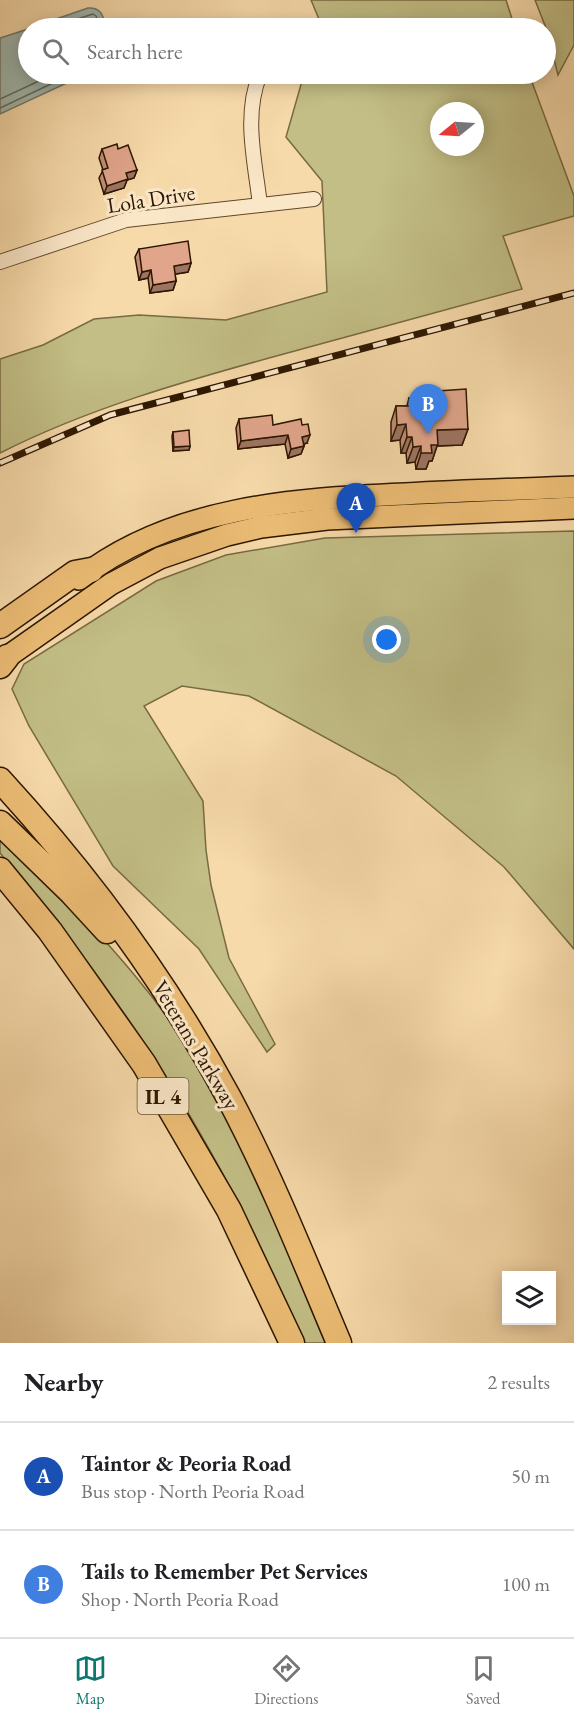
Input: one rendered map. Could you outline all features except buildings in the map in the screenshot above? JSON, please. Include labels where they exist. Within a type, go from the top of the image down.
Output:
[{"type":"highway","points":[[0,626],[75,573],[91,570]]},
{"type":"highway","points":[[0,763],[83,859],[112,915]]},
{"type":"highway","name":"Veterans Parkway","points":[[0,780],[70,860],[112,915],[163,989],[228,1096],[291,1228],[339,1343]]},
{"type":"highway","points":[[0,823],[72,893],[125,952],[163,989]]},
{"type":"highway","name":"IL 4","points":[[0,870],[50,931],[144,1064],[229,1210],[292,1343]]},
{"type":"main road","points":[[2,656],[91,570],[113,555],[154,535],[204,519],[266,504],[369,495],[574,487]]},
{"type":"main road","points":[[2,656],[111,584],[160,558],[227,535],[261,527],[327,519],[574,508]]},
{"type":"street","points":[[257,84],[251,103],[250,123],[260,205]]},
{"type":"street","name":"Lola Drive","points":[[0,262],[126,220],[314,200]]},
{"type":"shaded area","points":[[311,0],[506,0],[512,18],[318,18]]},
{"type":"shaded area","points":[[535,0],[574,0],[574,45],[558,75],[556,18],[542,18]]},
{"type":"shaded area","points":[[301,84],[533,84],[574,196],[574,216],[503,236],[522,289],[173,386],[68,422],[0,453],[0,359],[43,345],[94,319],[139,315],[226,320],[327,292],[322,181],[286,137]]},
{"type":"shaded area","points":[[574,531],[574,949],[504,867],[396,776],[249,696],[182,686],[144,706],[203,801],[211,885],[229,958],[275,1044],[267,1052],[199,949],[113,866],[29,726],[12,689],[24,664],[156,581],[226,555],[325,538]]},
{"type":"shaded area","points":[[0,834],[69,903],[135,975],[179,1035],[244,1155],[326,1343],[304,1343],[246,1219],[185,1108],[137,1032],[85,958],[0,853]]},
{"type":"water","points":[[93,8],[99,11],[103,18],[59,18]]},
{"type":"water","points":[[18,32],[18,84],[64,84],[0,114],[0,38]]},
{"type":"railway","points":[[0,463],[110,415],[574,293]]},
{"type":"place","name":"Tails to Remember Pet Services","points":[[428,434]]},
{"type":"place","name":"Taintor & Peoria Road","points":[[356,533]]}]
